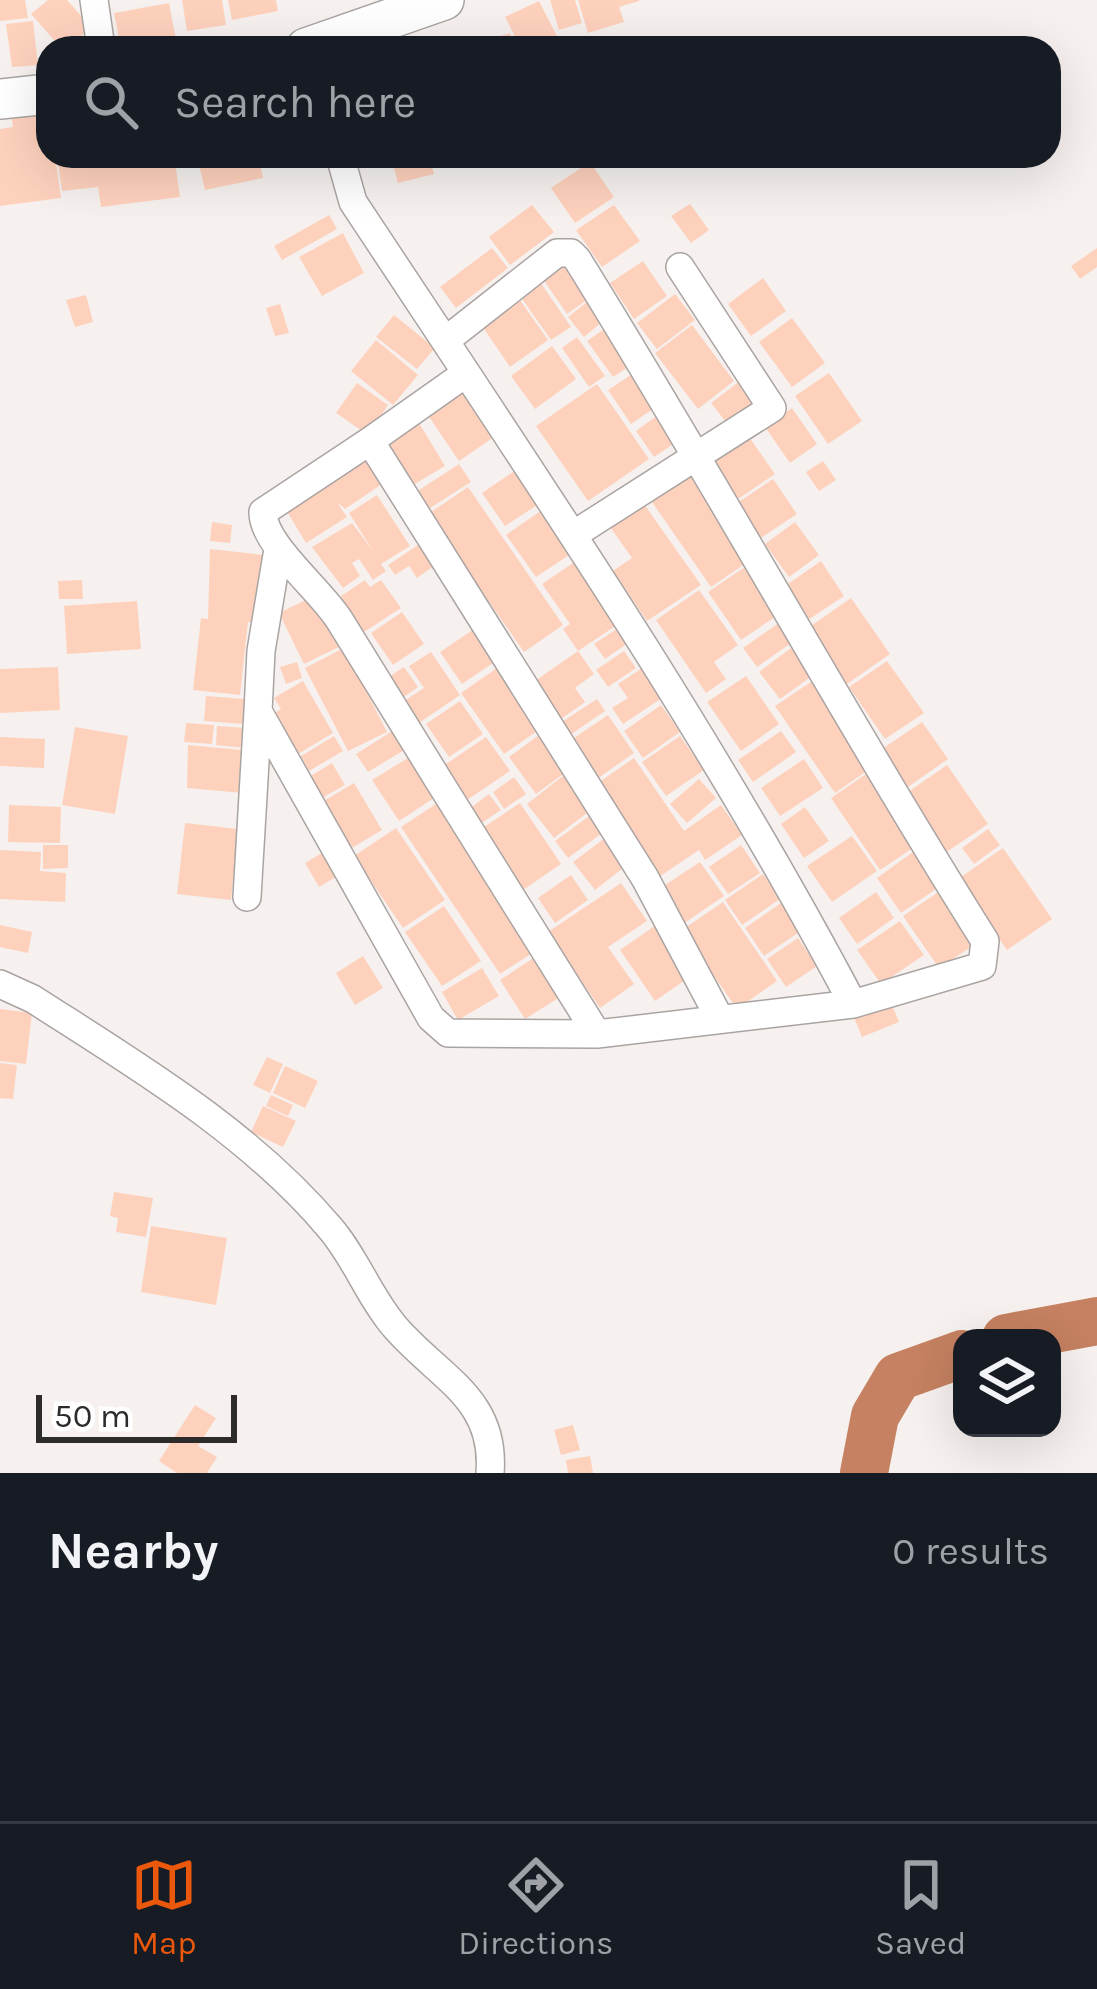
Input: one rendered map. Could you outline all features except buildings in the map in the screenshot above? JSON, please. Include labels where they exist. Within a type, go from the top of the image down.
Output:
[{"type":"street","points":[[94,0],[99,36]]},
{"type":"street","points":[[341,36],[444,0]]},
{"type":"street","points":[[0,99],[36,95]]},
{"type":"street","points":[[343,168],[353,202],[573,535],[796,895],[854,1004]]},
{"type":"street","points":[[258,711],[431,1018],[448,1034],[597,1034],[854,1004],[977,969],[985,958],[985,941],[859,740],[699,455],[571,253],[557,253],[445,341]]},
{"type":"street","points":[[573,535],[772,408],[680,267]]},
{"type":"street","points":[[465,374],[263,512],[278,549],[314,582],[339,620],[394,716],[597,1034]]},
{"type":"street","points":[[370,441],[644,878],[720,1019]]},
{"type":"street","points":[[247,897],[261,651],[278,549]]},
{"type":"street","points":[[0,984],[104,1045],[238,1138],[332,1229],[374,1303],[479,1408],[492,1441],[490,1473]]},
{"type":"waterway","points":[[1054,1329],[1097,1321]]},
{"type":"waterway","points":[[864,1473],[875,1416],[898,1377],[953,1357]]}]
